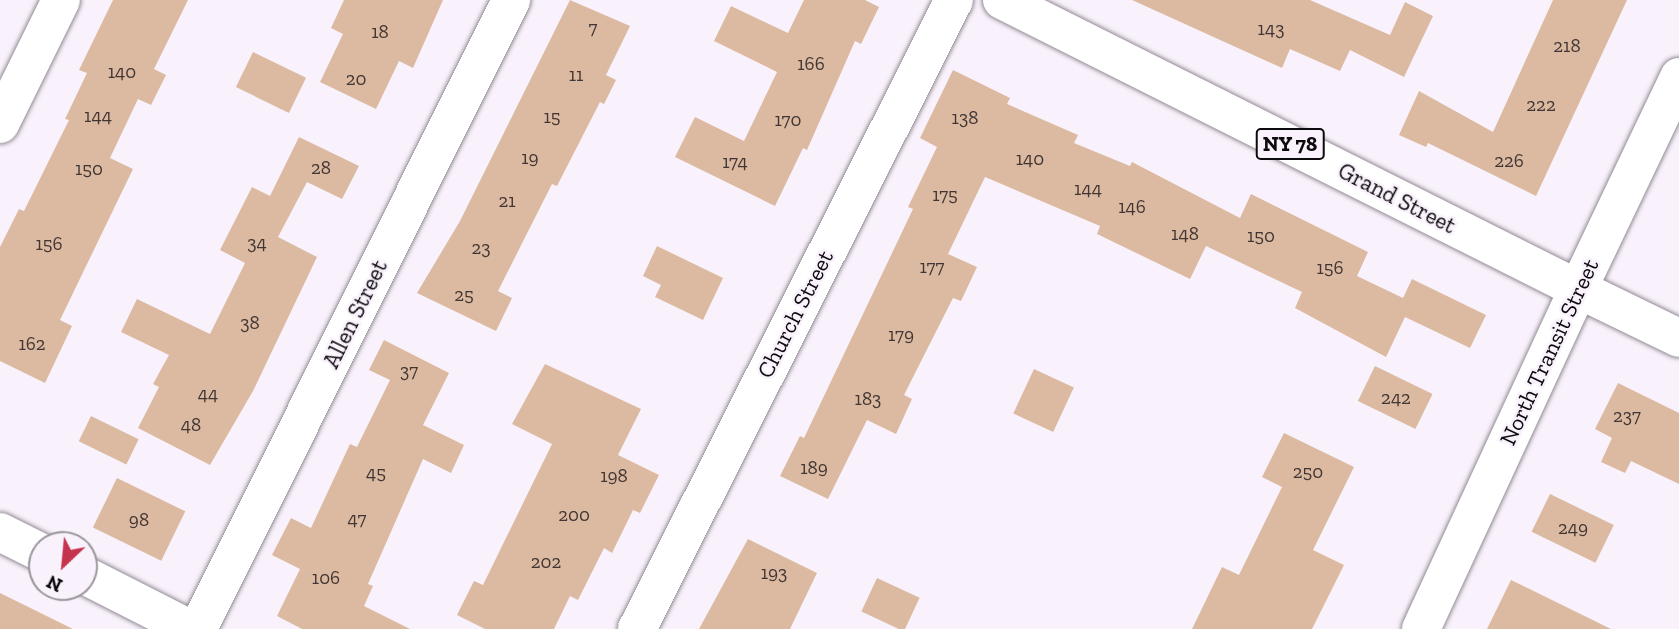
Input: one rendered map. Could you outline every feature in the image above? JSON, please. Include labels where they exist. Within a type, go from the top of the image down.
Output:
[{"type":"street","points":[[0,124],[61,0]]},
{"type":"street","name":"Allen Street","points":[[198,629],[511,0]]},
{"type":"street","name":"Church Street","points":[[637,629],[954,0]]},
{"type":"street","name":"Grand Street","points":[[1002,0],[1679,338]]},
{"type":"street","name":"North Transit Street","points":[[1421,629],[1679,76]]},
{"type":"street","points":[[0,532],[28,546]]},
{"type":"street","points":[[98,582],[190,629]]},
{"type":"building","points":[[113,0],[188,0],[154,69],[166,75],[151,105],[138,99],[110,158],[133,169],[60,320],[72,326],[45,383],[0,361],[0,247],[19,209],[24,211],[69,120],[65,119],[87,73],[79,70]]},
{"type":"building","points":[[344,0],[443,0],[413,68],[399,61],[376,109],[320,82],[343,34],[331,28]]},
{"type":"building","points":[[570,0],[630,26],[606,75],[616,80],[604,104],[600,102],[557,186],[552,184],[498,291],[512,298],[496,331],[417,293],[460,221]]},
{"type":"building","points":[[804,0],[865,0],[879,7],[861,44],[855,41],[807,150],[803,148],[775,206],[675,157],[695,117],[744,141],[777,72],[714,41],[731,6],[788,33]]},
{"type":"building","points":[[1132,0],[1310,0],[1390,35],[1405,2],[1433,16],[1404,77],[1350,50],[1340,71],[1290,49],[1282,68]]},
{"type":"building","points":[[1553,0],[1627,0],[1536,196],[1428,143],[1426,147],[1399,135],[1419,91],[1493,132]]},
{"type":"building","points":[[253,52],[306,78],[289,113],[236,87]]},
{"type":"building","points":[[953,70],[1010,98],[1007,104],[1078,135],[1074,143],[1130,166],[1132,162],[1240,218],[1251,194],[1368,252],[1357,276],[1403,298],[1412,279],[1486,315],[1470,348],[1405,317],[1386,357],[1295,308],[1302,292],[1206,246],[1190,279],[1097,234],[1100,226],[985,177],[948,254],[977,267],[961,301],[953,298],[904,395],[912,399],[896,434],[867,420],[828,499],[780,476],[800,436],[804,438],[913,209],[908,207],[937,147],[920,138]]},
{"type":"building","points":[[299,137],[359,166],[342,199],[307,182],[278,237],[317,257],[253,391],[210,465],[138,428],[159,387],[153,384],[169,355],[121,332],[137,299],[210,334],[245,263],[220,250],[252,187],[270,196]]},
{"type":"building","points":[[657,246],[723,278],[703,320],[655,297],[661,285],[643,276]]},
{"type":"building","points":[[384,340],[449,373],[423,425],[464,445],[451,473],[423,459],[368,584],[373,586],[364,606],[410,629],[302,629],[277,616],[300,569],[272,555],[291,518],[311,528],[350,444],[357,447],[390,380],[369,370]]},
{"type":"building","points":[[545,364],[641,409],[618,455],[659,475],[640,513],[633,510],[612,553],[604,548],[578,600],[570,596],[554,629],[485,629],[457,615],[474,581],[483,585],[552,444],[512,424]]},
{"type":"building","points":[[1375,366],[1433,394],[1415,429],[1358,401]]},
{"type":"building","points":[[1034,369],[1074,388],[1053,432],[1013,413]]},
{"type":"building","points":[[1618,383],[1679,413],[1679,484],[1631,461],[1625,473],[1601,462],[1612,438],[1595,429]]},
{"type":"building","points":[[91,416],[139,439],[126,464],[79,441]]},
{"type":"building","points":[[1284,433],[1354,467],[1313,550],[1344,565],[1312,629],[1192,629],[1222,567],[1239,575],[1282,487],[1262,477]]},
{"type":"building","points":[[117,478],[185,511],[161,561],[93,527]]},
{"type":"building","points":[[1550,494],[1614,525],[1595,563],[1532,532]]},
{"type":"building","points":[[748,539],[817,573],[790,629],[699,629]]},
{"type":"building","points":[[877,578],[920,598],[905,629],[899,629],[861,612]]},
{"type":"building","points":[[1511,580],[1611,629],[1487,629]]},
{"type":"building","points":[[0,593],[73,629],[0,629]]}]
